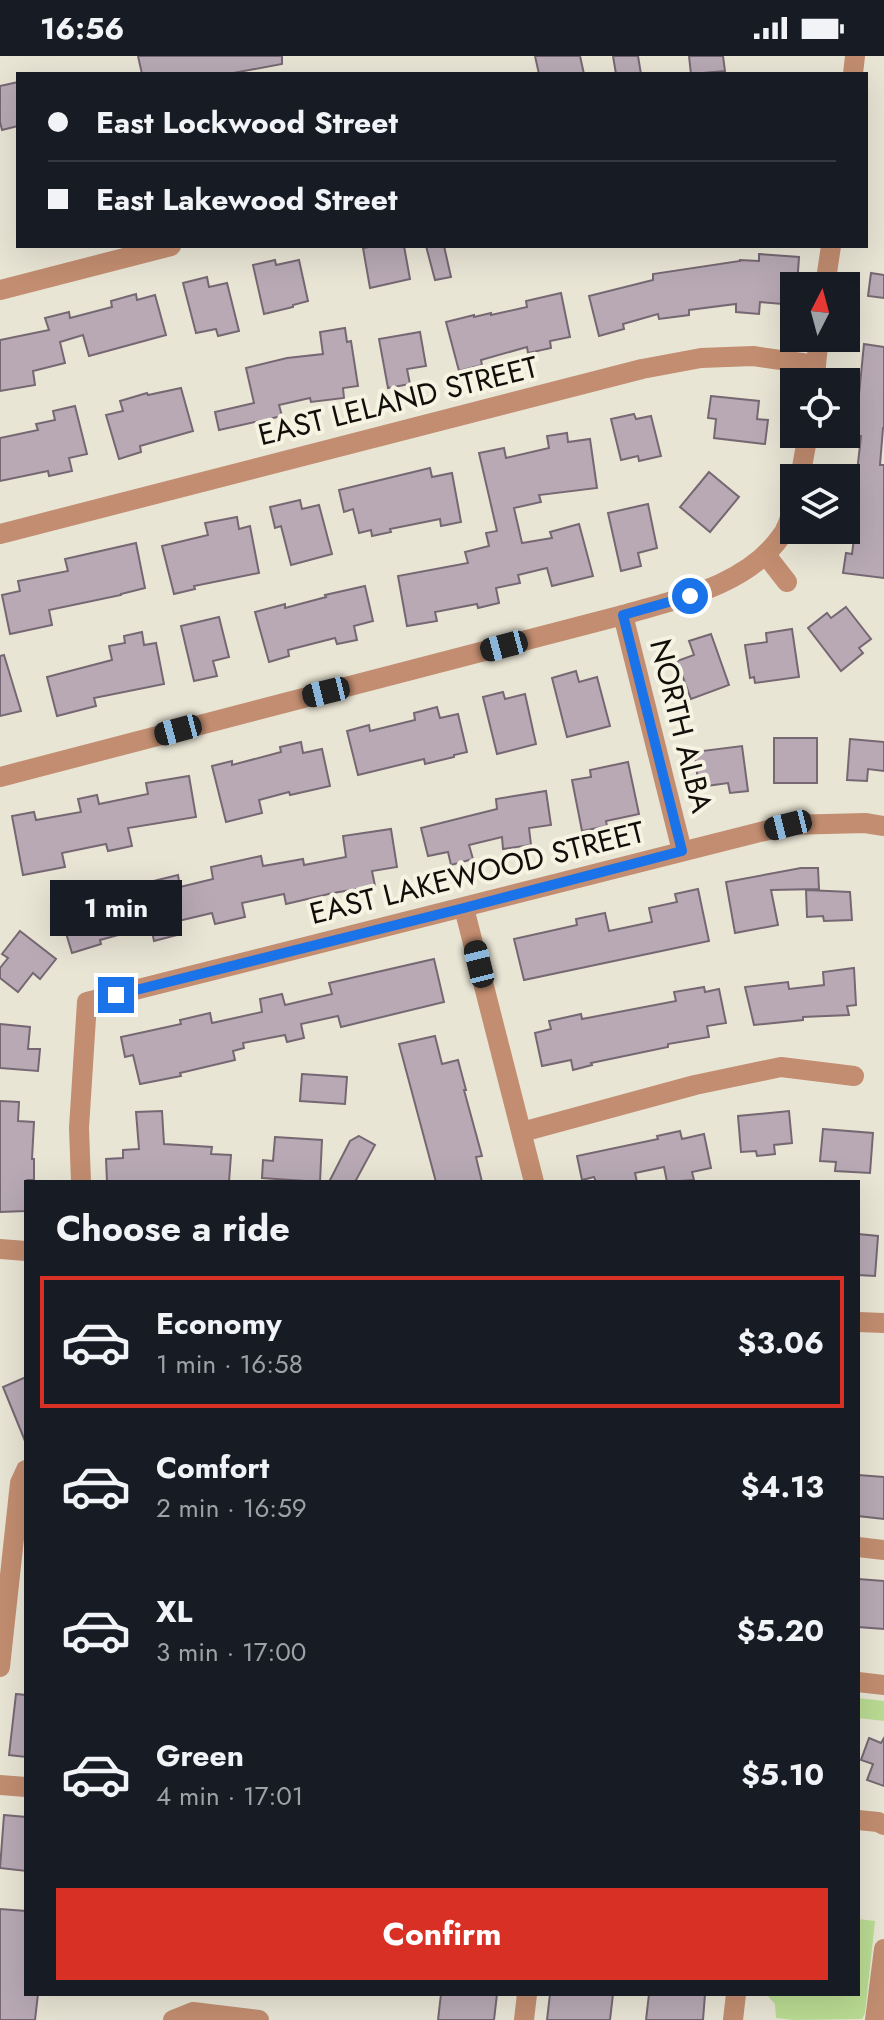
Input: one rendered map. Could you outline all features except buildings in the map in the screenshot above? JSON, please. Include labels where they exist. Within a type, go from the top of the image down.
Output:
[{"type":"street","points":[[0,290],[163,248]]},
{"type":"street","points":[[827,272],[831,248]]},
{"type":"street","name":"EAST LELAND STREET","points":[[0,534],[642,369],[701,358],[753,356],[794,368]]},
{"type":"street","points":[[0,777],[690,596],[738,575],[766,555],[780,538]]},
{"type":"street","points":[[766,555],[787,582]]},
{"type":"street","name":"NORTH ALBA","points":[[623,615],[682,851]]},
{"type":"street","name":"EAST LAKEWOOD STREET","points":[[81,1180],[79,1128],[87,1002],[788,825],[865,823],[884,826]]},
{"type":"street","points":[[464,908],[534,1180]]},
{"type":"street","points":[[522,1132],[695,1085],[781,1067],[854,1076]]},
{"type":"street","points":[[0,1249],[24,1251]]},
{"type":"street","points":[[860,1322],[884,1323]]},
{"type":"street","points":[[0,1667],[17,1597],[20,1483],[24,1474]]},
{"type":"street","points":[[860,1547],[884,1550]]},
{"type":"street","points":[[860,1682],[884,1685]]},
{"type":"street","points":[[0,1785],[24,1787]]},
{"type":"street","points":[[860,1820],[884,1825]]},
{"type":"street","points":[[875,2020],[884,1949]]},
{"type":"street","points":[[524,2020],[527,1996]]},
{"type":"street","points":[[733,2020],[736,1996]]},
{"type":"street","points":[[173,2020],[193,2012],[259,2020]]},
{"type":"green space","points":[[860,1698],[884,1701],[884,1721],[860,1718]]},
{"type":"green space","points":[[860,1919],[875,1921],[862,2019],[776,2018],[775,2004],[768,1996],[860,1996]]},
{"type":"route","points":[[116,995],[682,851],[623,615],[690,596]]}]
